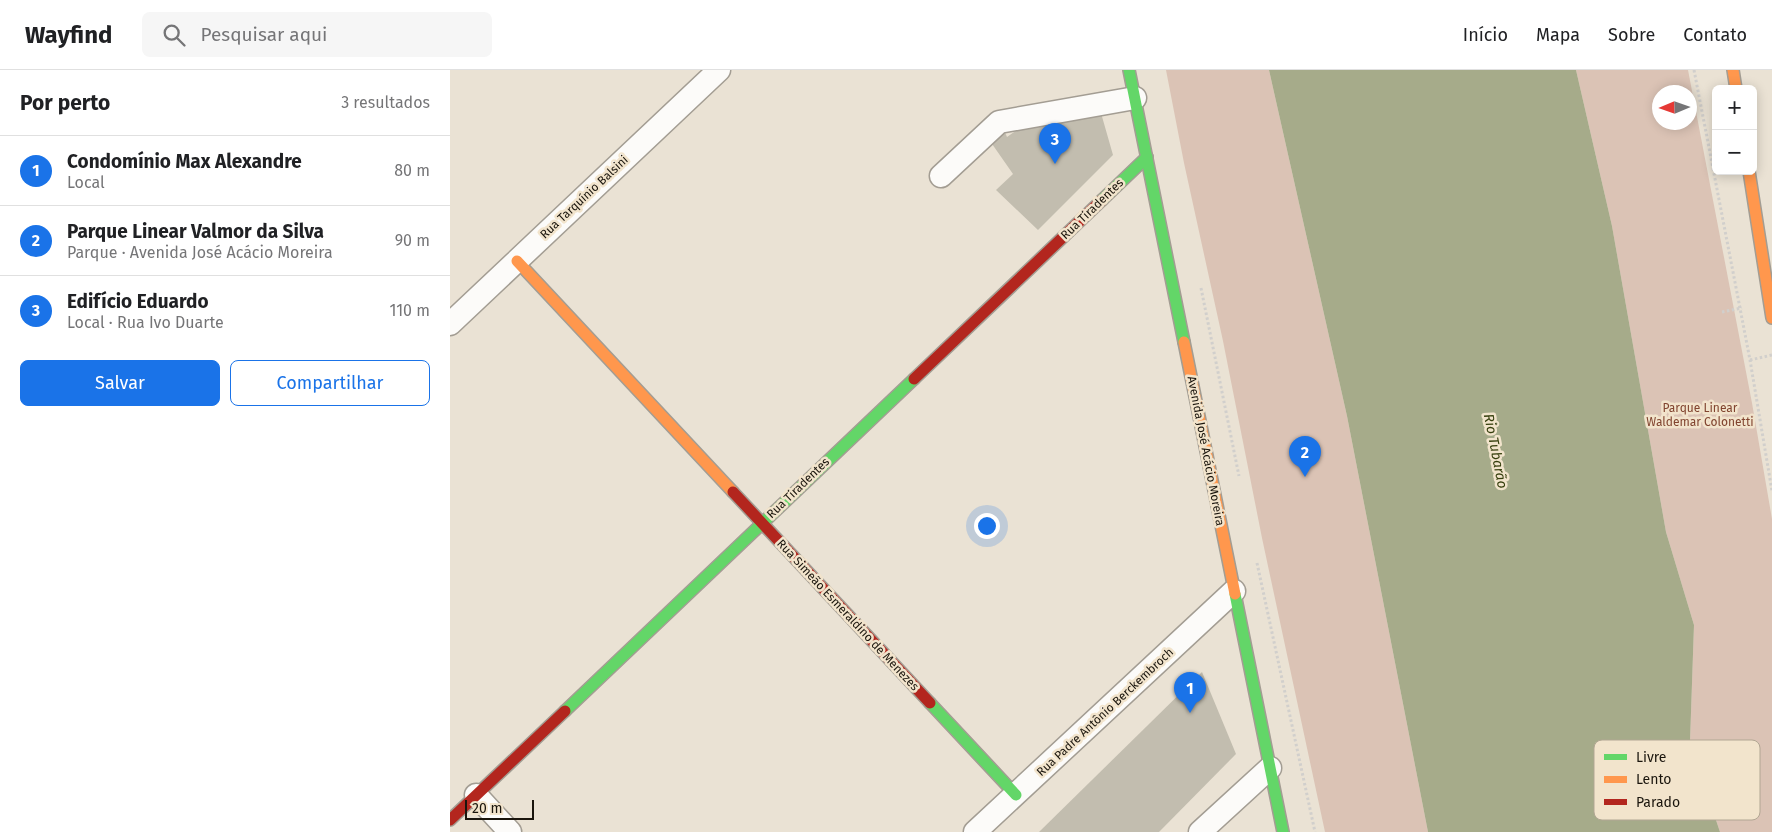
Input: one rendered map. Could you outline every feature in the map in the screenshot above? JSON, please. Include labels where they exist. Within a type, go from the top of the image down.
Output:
[{"type":"street","name":"Rua Tarquínio Balsini","points":[[450,324],[719,70]]},
{"type":"street","name":"Avenida José Acácio Moreira","points":[[1129,70],[1283,832]]},
{"type":"street","points":[[1733,70],[1735,85]]},
{"type":"street","points":[[941,176],[999,122],[1135,98]]},
{"type":"street","name":"Rua Tiradentes","points":[[450,820],[1147,157]]},
{"type":"street","points":[[1750,175],[1772,318]]},
{"type":"street","name":"Rua Simeão Esmeraldino de Menezes","points":[[518,261],[1016,795]]},
{"type":"street","name":"Rua Padre Antônio Berckembroch","points":[[976,832],[1234,592]]},
{"type":"street","points":[[1200,832],[1270,768]]},
{"type":"street","points":[[476,795],[510,832]]},
{"type":"path","points":[[1694,70],[1750,360],[1772,492]]},
{"type":"path","points":[[1201,287],[1241,484]]},
{"type":"path","points":[[1750,360],[1772,355]]},
{"type":"path","points":[[1256,559],[1315,832]]},
{"type":"green space","points":[[1166,70],[1269,70],[1347,416],[1428,832],[1325,832],[1262,538]]},
{"type":"green space","name":"Parque Linear Waldemar Colonetti","points":[[1576,70],[1688,70],[1691,85],[1652,85],[1652,130],[1697,130],[1697,117],[1752,403],[1772,519],[1772,832],[1720,832],[1716,820],[1760,820],[1760,740],[1690,740],[1694,625],[1666,532],[1612,226]]},
{"type":"water","name":"Rio Tubarão","points":[[1269,70],[1576,70],[1612,226],[1666,532],[1694,625],[1690,740],[1594,740],[1594,820],[1716,820],[1720,832],[1428,832],[1347,416]]},
{"type":"building","points":[[1101,113],[1113,155],[1038,230],[996,190],[1013,174],[990,141],[1004,130],[1007,137],[1024,125]]},
{"type":"building","points":[[1202,672],[1236,754],[1159,832],[1039,832]]},
{"type":"traffic: fast","points":[[1129,70],[1184,342]]},
{"type":"traffic: fast","points":[[1102,200],[1147,157]]},
{"type":"traffic: fast","points":[[565,711],[914,379]]},
{"type":"traffic: fast","points":[[1235,594],[1283,832]]},
{"type":"traffic: fast","points":[[930,703],[1016,795]]},
{"type":"traffic: slow","points":[[1733,70],[1735,85]]},
{"type":"traffic: slow","points":[[1750,175],[1772,318]]},
{"type":"traffic: slow","points":[[517,261],[733,492]]},
{"type":"traffic: slow","points":[[1184,342],[1235,594]]},
{"type":"traffic: jam","points":[[914,379],[1102,200]]},
{"type":"traffic: jam","points":[[733,492],[930,703]]},
{"type":"traffic: jam","points":[[450,820],[565,711]]},
{"type":"place","name":"Edifício Eduardo","points":[[1055,164]]},
{"type":"place","name":"Parque Linear Valmor da Silva","points":[[1305,477]]},
{"type":"place","name":"Condomínio Max Alexandre","points":[[1190,713]]}]
